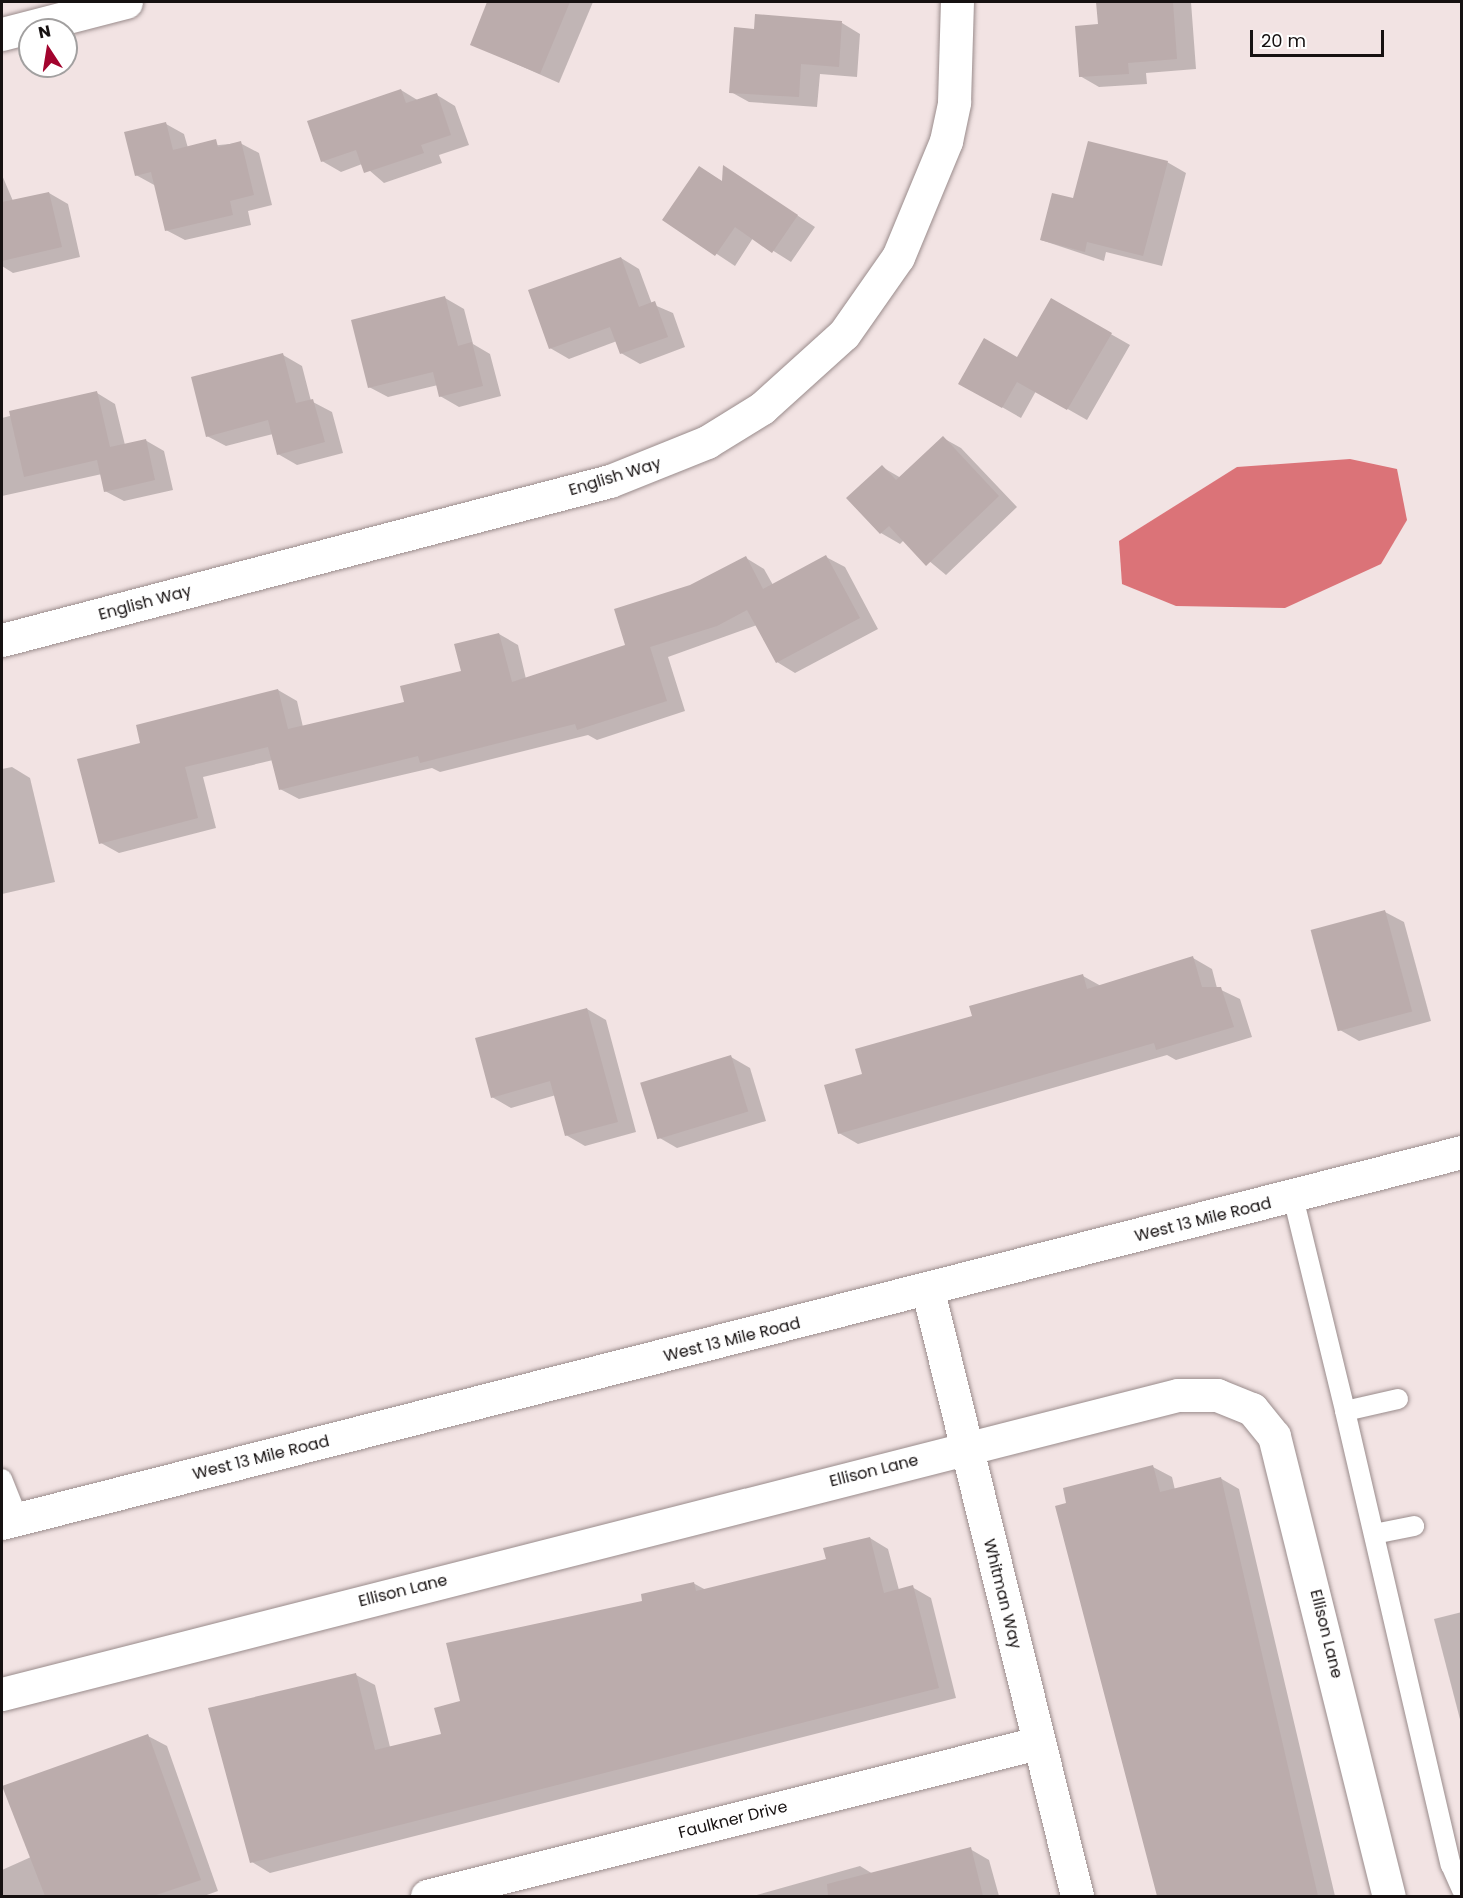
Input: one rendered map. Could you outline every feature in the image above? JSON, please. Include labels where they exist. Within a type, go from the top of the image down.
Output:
[{"type":"street","points":[[2,34],[126,2]]},
{"type":"street","name":"English Way","points":[[2,640],[610,481],[707,442],[762,408],[844,334],[898,257],[946,141],[954,102],[957,2]]},
{"type":"street","name":"West 13 Mile Road","points":[[10,1521],[928,1291],[1461,1152]]},
{"type":"street","name":"Whitman Way","points":[[928,1291],[1077,1896]]},
{"type":"street","name":"Ellison Lane","points":[[2,1694],[966,1448],[1198,1393],[1232,1398],[1261,1418],[1285,1469],[1389,1896]]},
{"type":"street","name":"Faulkner Drive","points":[[427,1896],[1038,1743]]},
{"type":"lane","points":[[1293,1197],[1451,1865],[1461,1890]]},
{"type":"lane","points":[[1345,1412],[1398,1400]]},
{"type":"lane","points":[[2,1479],[10,1521]]},
{"type":"lane","points":[[1374,1534],[1414,1526]]},
{"type":"shaded area","points":[[1350,459],[1397,469],[1407,520],[1381,564],[1285,608],[1176,606],[1122,584],[1119,541],[1237,467]]},
{"type":"building","points":[[487,2],[570,2],[540,74],[470,45]]},
{"type":"building","points":[[1096,2],[1173,2],[1177,59],[1128,63],[1129,74],[1079,77],[1075,26],[1098,24]]},
{"type":"building","points":[[755,14],[842,21],[839,67],[801,64],[799,97],[729,93],[734,27],[754,29]]},
{"type":"building","points":[[401,89],[406,103],[437,93],[451,135],[421,145],[424,153],[364,173],[356,150],[321,162],[307,121]]},
{"type":"building","points":[[166,122],[173,150],[216,139],[218,147],[241,141],[254,195],[230,201],[233,215],[165,231],[151,172],[135,176],[124,132]]},
{"type":"building","points":[[1088,141],[1168,161],[1143,256],[1087,242],[1085,252],[1040,240],[1052,193],[1073,198]]},
{"type":"building","points":[[723,165],[798,215],[772,253],[735,227],[715,256],[662,220],[699,166],[722,181]]},
{"type":"building","points":[[49,192],[62,247],[2,261],[2,202]]},
{"type":"building","points":[[621,257],[639,307],[655,301],[668,337],[620,354],[610,327],[549,349],[528,290]]},
{"type":"building","points":[[445,296],[458,346],[472,342],[483,386],[439,397],[433,372],[368,388],[351,320]]},
{"type":"building","points":[[1051,298],[1112,333],[1067,410],[1017,382],[1002,408],[958,384],[984,338],[1017,357]]},
{"type":"building","points":[[283,353],[296,403],[313,399],[325,442],[277,455],[268,420],[206,437],[191,377]]},
{"type":"building","points":[[97,391],[110,447],[146,439],[155,480],[104,492],[97,460],[24,477],[9,411]]},
{"type":"building","points":[[943,436],[999,496],[926,566],[889,526],[880,534],[846,498],[882,465],[896,480]]},
{"type":"building","points":[[826,555],[860,618],[776,663],[747,610],[717,626],[650,647],[667,701],[577,730],[575,724],[420,763],[418,756],[279,790],[268,747],[185,767],[198,818],[99,844],[77,759],[140,743],[136,725],[278,689],[288,729],[404,702],[400,686],[461,671],[454,644],[499,633],[512,682],[625,645],[614,609],[690,585],[746,556],[763,589]]},
{"type":"building","points":[[1385,910],[1412,1011],[1338,1031],[1311,930]]},
{"type":"building","points":[[1193,956],[1202,987],[1221,987],[1234,1027],[1156,1050],[1154,1043],[838,1134],[824,1085],[862,1074],[855,1049],[972,1016],[969,1006],[1083,974],[1087,989]]},
{"type":"building","points":[[587,1008],[618,1122],[565,1136],[550,1081],[491,1098],[475,1038]]},
{"type":"building","points":[[731,1055],[748,1111],[657,1139],[640,1083]]},
{"type":"building","points":[[1153,1465],[1160,1492],[1221,1477],[1318,1896],[1157,1896],[1055,1506],[1066,1503],[1063,1488]]},
{"type":"building","points":[[870,1537],[884,1593],[913,1585],[939,1688],[250,1863],[208,1708],[356,1673],[375,1750],[441,1734],[434,1708],[460,1701],[446,1643],[642,1601],[641,1594],[694,1582],[696,1591],[826,1559],[823,1548]]},
{"type":"building","points":[[148,1734],[201,1880],[153,1896],[45,1896],[2,1786]]},
{"type":"building","points":[[971,1847],[983,1896],[828,1896],[827,1884]]}]
